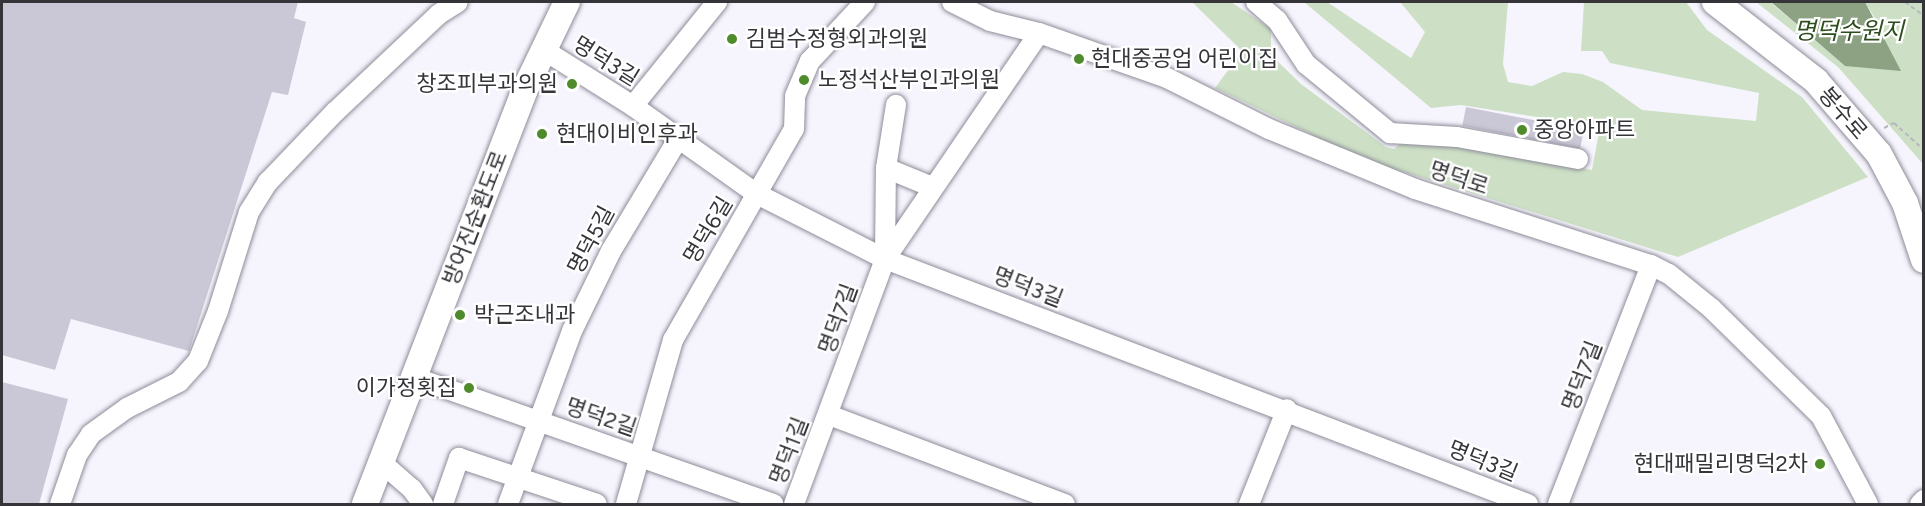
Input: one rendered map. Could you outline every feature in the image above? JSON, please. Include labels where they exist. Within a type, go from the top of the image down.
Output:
[{"type":"main road","name":"방어진순환도로","points":[[365,504],[527,85],[567,2]]},
{"type":"main road","name":"봉수로","points":[[1715,2],[1816,81],[1879,154],[1905,203],[1923,260]]},
{"type":"street","points":[[60,504],[76,455],[91,434],[127,408],[180,382],[198,361],[218,311],[249,212],[268,182],[335,111],[439,15],[458,2]]},
{"type":"street","points":[[633,106],[717,2]]},
{"type":"street","name":"명덕6길","points":[[626,504],[673,340],[794,129],[795,96],[810,61],[865,2]]},
{"type":"street","name":"명덕로","points":[[952,2],[990,21],[1038,33],[1167,78],[1269,129],[1415,189],[1651,265],[1711,308],[1807,399],[1821,416],[1868,504]]},
{"type":"street","points":[[1256,2],[1277,20],[1306,64],[1390,133],[1457,136],[1578,159]]},
{"type":"street","name":"명덕7길","points":[[829,416],[885,259],[1038,33]]},
{"type":"street","name":"명덕3길","points":[[544,50],[633,106],[757,194],[885,259],[1287,409],[1528,504]]},
{"type":"street","points":[[885,259],[886,168],[896,105]]},
{"type":"street","name":"명덕5길","points":[[508,504],[536,421],[572,332],[611,250],[678,139]]},
{"type":"street","points":[[886,168],[932,187]]},
{"type":"street","name":"명덕7길","points":[[1557,504],[1651,265]]},
{"type":"street","name":"명덕2길","points":[[413,377],[773,504]]},
{"type":"street","points":[[1249,504],[1287,409]]},
{"type":"street","points":[[829,416],[1065,504]]},
{"type":"street","name":"명덕1길","points":[[794,504],[829,416]]},
{"type":"street","points":[[442,504],[459,458],[597,504]]},
{"type":"street","points":[[381,462],[412,489],[423,504]]},
{"type":"street","points":[[1920,504],[1923,500]]},
{"type":"path","points":[[1905,2],[1923,16]]},
{"type":"path","points":[[1866,138],[1894,123],[1923,150]]},
{"type":"shaded area","points":[[1192,2],[1231,2],[1271,29],[1271,55],[1301,84],[1386,147],[1394,149],[1404,140],[1453,143],[1592,170],[1600,127],[1461,105],[1431,108],[1304,2],[1327,2],[1411,58],[1425,32],[1400,2],[1508,2],[1503,64],[1508,82],[1532,86],[1563,72],[1582,74],[1603,82],[1642,110],[1756,121],[1759,93],[1610,63],[1602,51],[1581,51],[1584,2],[1686,2],[1707,30],[1802,97],[1868,177],[1678,257],[1365,160],[1215,88],[1242,51]]},
{"type":"shaded area","points":[[1756,2],[1770,2],[1845,66],[1884,33],[1865,2],[1923,2],[1923,164],[1838,67]]},
{"type":"water","name":"명덕수원지","points":[[1771,2],[1865,2],[1901,71],[1845,66]]},
{"type":"building","points":[[2,2],[298,2],[294,18],[306,22],[288,95],[272,92],[189,351],[71,319],[55,370],[2,355]]},
{"type":"building","name":"중앙아파트","points":[[1466,107],[1584,130],[1580,149],[1462,126]]},
{"type":"building","points":[[2,382],[68,399],[39,504],[2,504]]},
{"type":"place","name":"김범수정형외과의원","points":[[732,39]]},
{"type":"place","name":"현대중공업 어린이집","points":[[1079,59]]},
{"type":"place","name":"노정석산부인과의원","points":[[804,80]]},
{"type":"place","name":"창조피부과의원","points":[[572,84]]},
{"type":"place","name":"중앙아파트","points":[[1522,130]]},
{"type":"place","name":"현대이비인후과","points":[[542,134]]},
{"type":"place","name":"박근조내과","points":[[460,315]]},
{"type":"place","name":"이가정횟집","points":[[469,388]]},
{"type":"place","name":"현대패밀리명덕2차","points":[[1820,464]]}]
